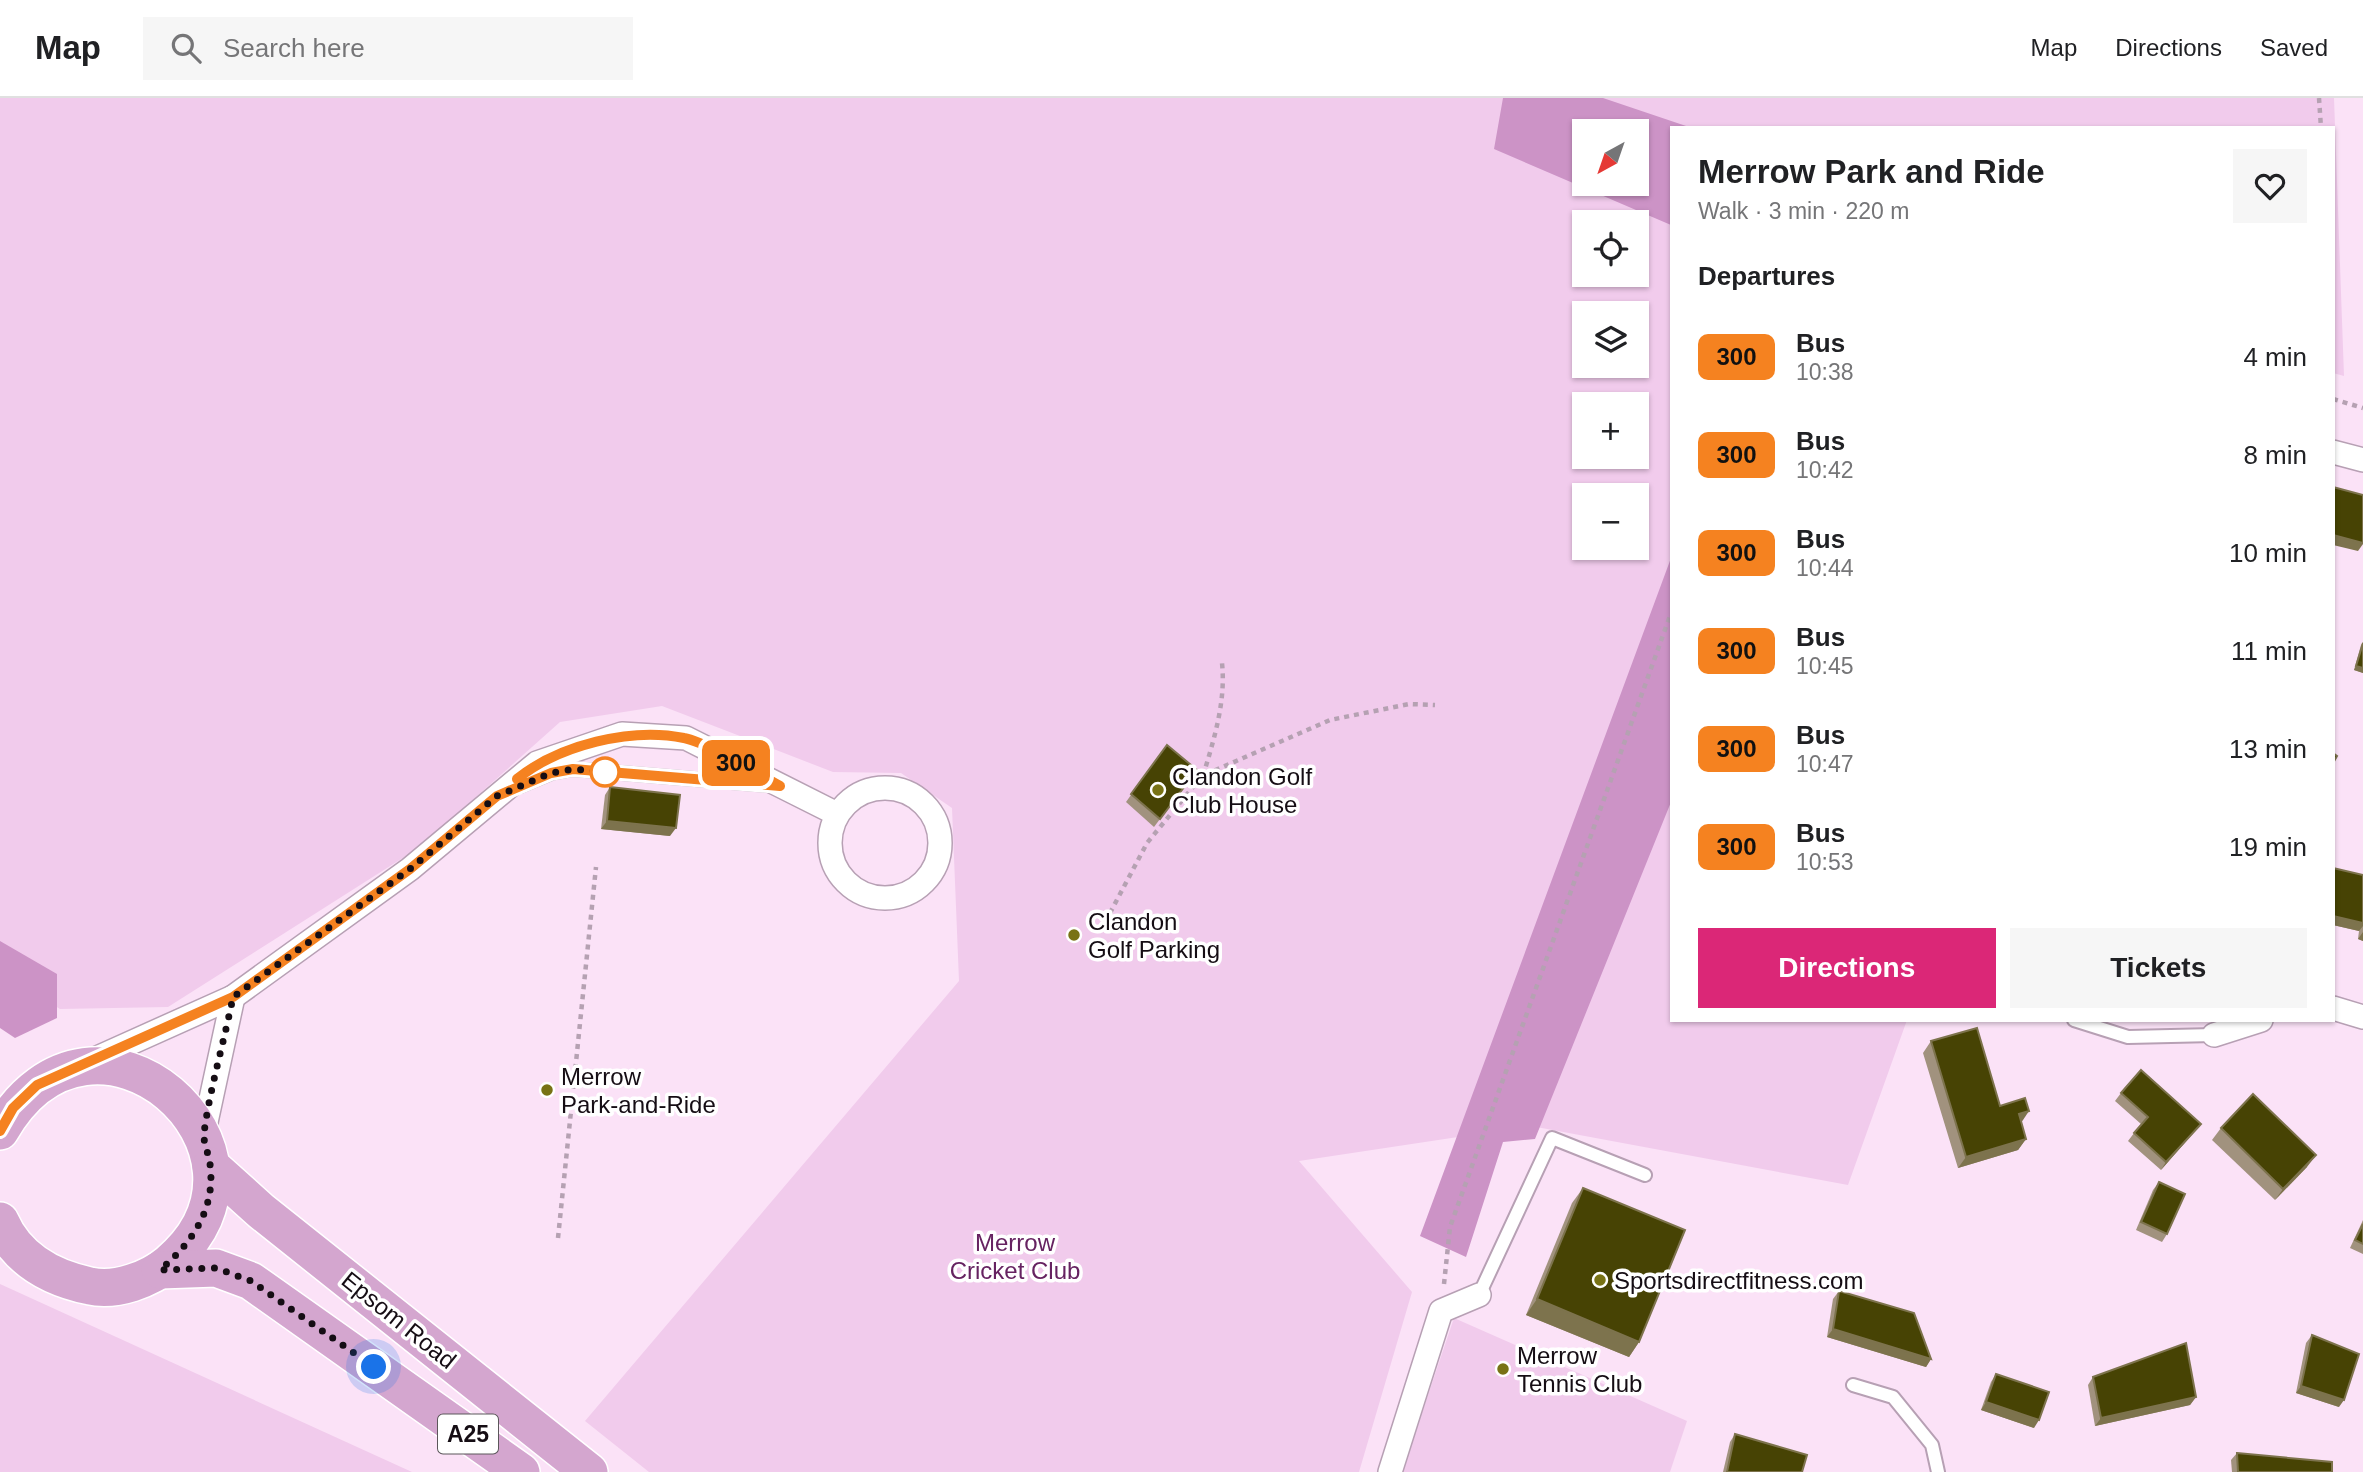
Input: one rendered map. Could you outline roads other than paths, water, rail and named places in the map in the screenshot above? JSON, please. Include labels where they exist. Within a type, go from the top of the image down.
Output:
[{"type":"main road","name":"Epsom Road","points":[[52,1078],[97,1066],[127,1069],[155,1081],[184,1104],[207,1151],[261,1211],[589,1472]]},
{"type":"main road","points":[[0,1091],[52,1078]]},
{"type":"main road","points":[[0,1131],[13,1108],[52,1078]]},
{"type":"main road","points":[[0,1221],[13,1253],[59,1279],[95,1288],[132,1283],[160,1270],[183,1251],[200,1225],[209,1196],[207,1151]]},
{"type":"main road","name":"Epsom Road","points":[[160,1270],[216,1268],[251,1281],[521,1472]]},
{"type":"street","points":[[2335,453],[2363,460]]},
{"type":"street","points":[[52,1078],[233,997],[410,869],[537,763],[622,734],[686,738],[837,814]]},
{"type":"street","points":[[885,787],[904,791],[927,808],[939,834],[940,853],[933,871],[921,885],[906,894],[888,898],[870,897],[853,889],[837,870],[829,846],[837,814],[850,799],[866,790],[885,787]]},
{"type":"street","points":[[207,1151],[233,997]]},
{"type":"street","points":[[2335,1009],[2363,1017]]},
{"type":"street","points":[[2214,1035],[2255,1022]]},
{"type":"street","points":[[1391,1472],[1441,1311],[1479,1295]]},
{"type":"lane","points":[[497,796],[551,773],[573,769],[780,786]]},
{"type":"lane","points":[[2080,1022],[2128,1037],[2214,1035]]},
{"type":"lane","points":[[1479,1295],[1552,1138],[1645,1175]]},
{"type":"lane","points":[[1853,1385],[1893,1396],[1932,1445],[1938,1472]]},
{"type":"place","name":"Clandon Golf Club House","points":[[1158,790]]},
{"type":"place","name":"Clandon Golf Parking","points":[[1074,935]]},
{"type":"place","name":"Merrow Park-and-Ride","points":[[547,1090]]},
{"type":"place","name":"Sportsdirectfitness.com","points":[[1600,1280]]},
{"type":"place","name":"Merrow Tennis Club","points":[[1503,1369]]},
{"type":"park label","name":"Merrow Cricket Club","points":[[1015,1256]]}]
